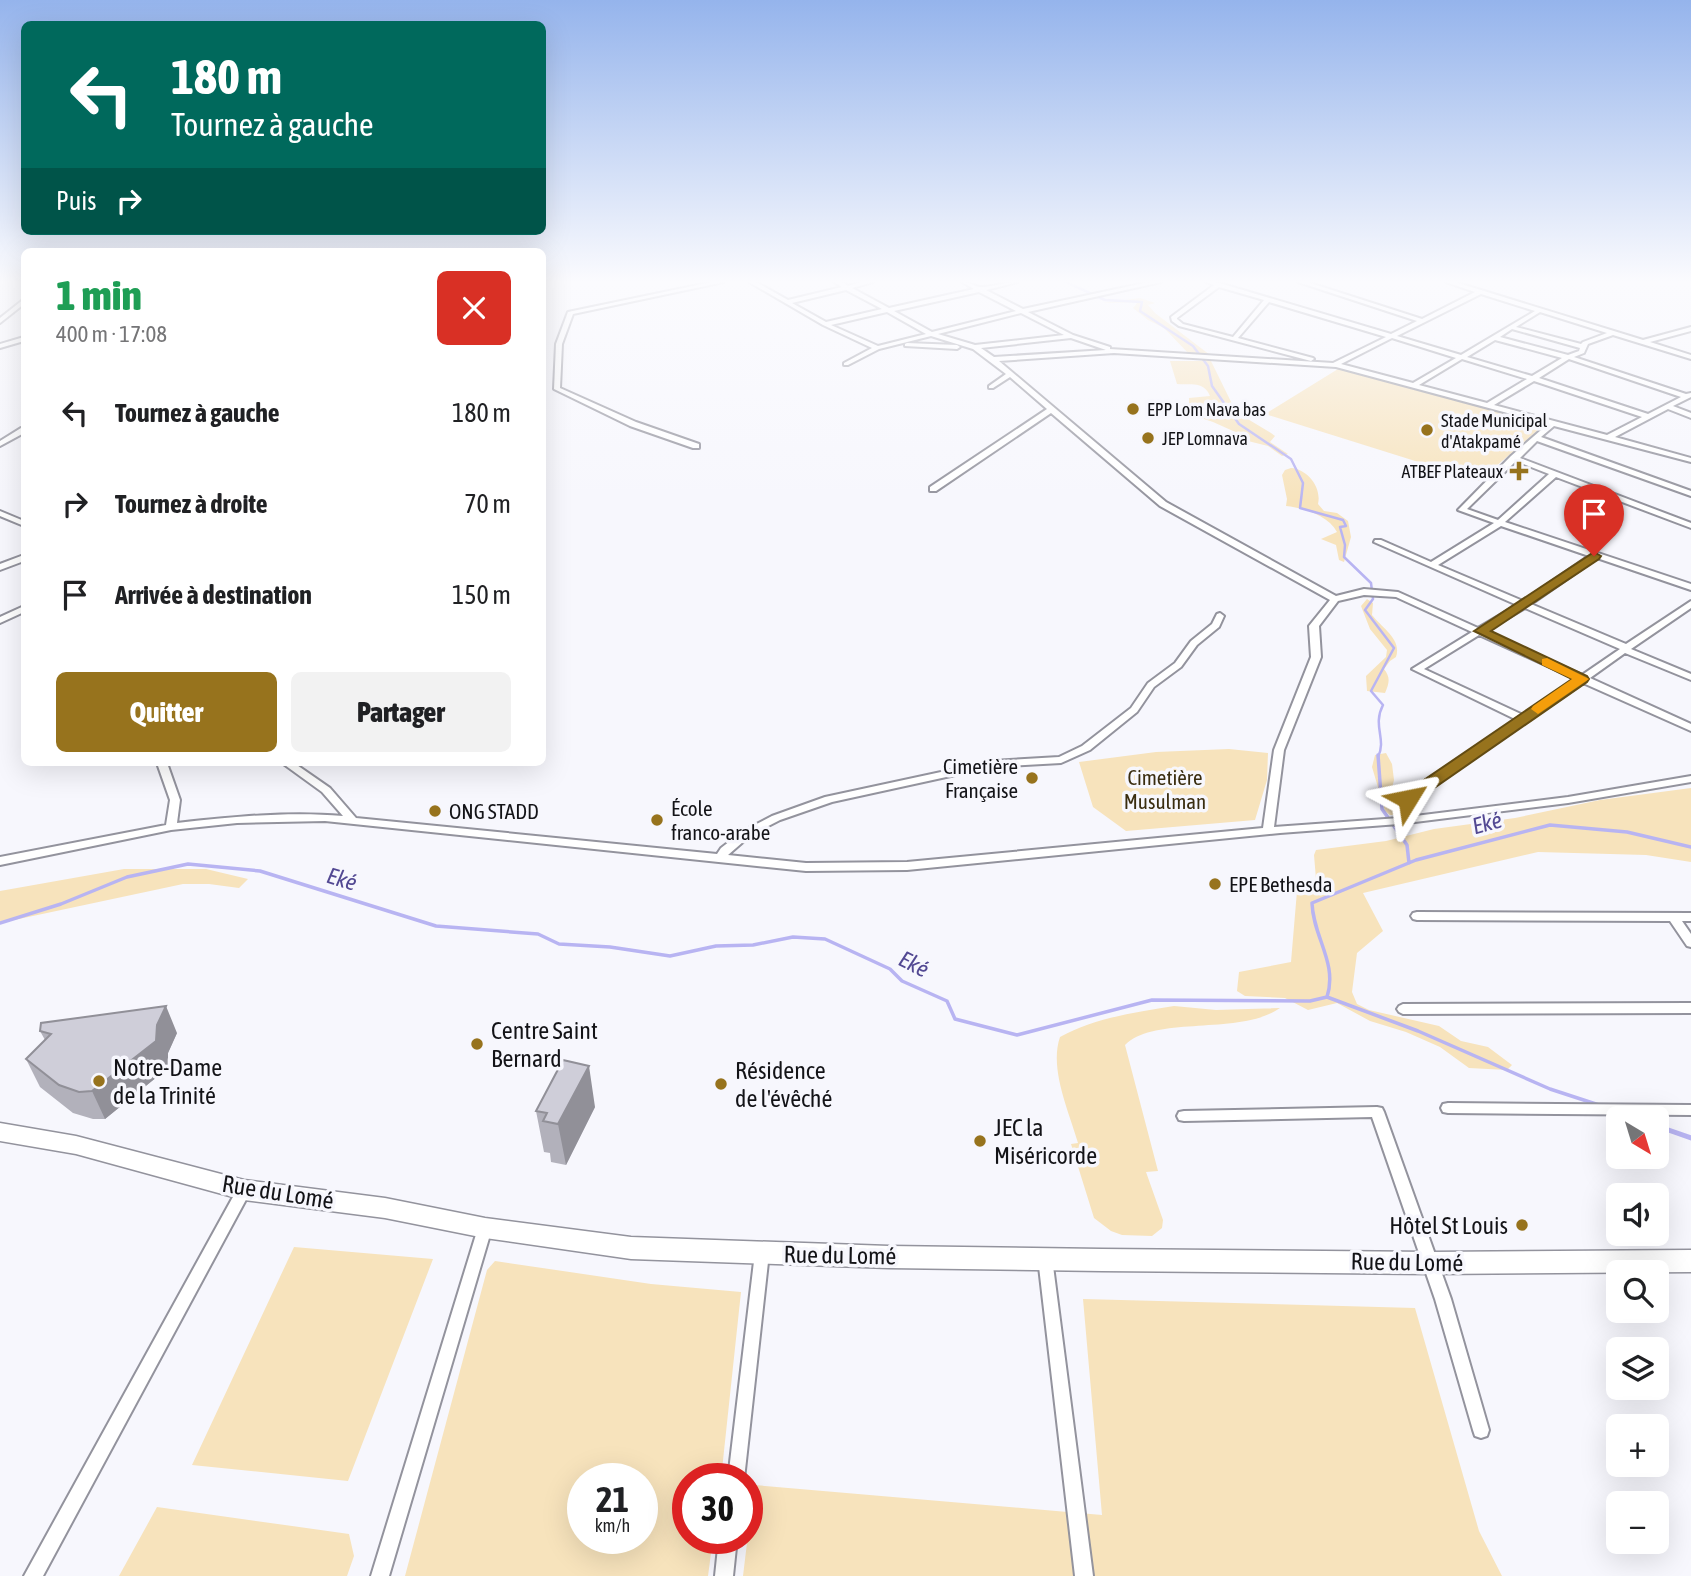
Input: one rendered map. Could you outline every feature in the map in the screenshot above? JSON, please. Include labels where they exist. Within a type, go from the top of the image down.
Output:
[{"type":"main road","name":"Rue du Lomé","points":[[0,1132],[76,1145],[244,1190],[385,1208],[485,1228],[631,1248],[762,1253],[1431,1263],[1691,1261]]},
{"type":"street","points":[[558,356],[557,389],[633,424],[696,446]]},
{"type":"street","points":[[846,364],[862,356]]},
{"type":"street","points":[[988,356],[1163,504],[1335,598],[1369,592],[1398,595],[1691,728]]},
{"type":"street","points":[[993,359],[1045,356]]},
{"type":"street","points":[[1190,356],[1336,365],[1355,356]]},
{"type":"street","points":[[1301,356],[1691,460]]},
{"type":"street","points":[[1453,356],[1647,416]]},
{"type":"street","points":[[1563,356],[1688,396]]},
{"type":"street","points":[[1488,406],[1572,356]]},
{"type":"street","points":[[1413,386],[1458,357]]},
{"type":"street","points":[[991,387],[1011,374]]},
{"type":"street","points":[[1608,438],[1688,396]]},
{"type":"street","points":[[1666,406],[1691,416]]},
{"type":"street","points":[[933,489],[1052,409]]},
{"type":"street","points":[[1553,423],[1462,510],[1691,587]]},
{"type":"street","points":[[0,444],[21,432]]},
{"type":"street","points":[[1536,438],[1691,494]]},
{"type":"street","points":[[1514,458],[1691,526]]},
{"type":"street","points":[[1432,565],[1498,524],[1554,474]]},
{"type":"street","points":[[3,516],[21,523]]},
{"type":"street","points":[[1378,542],[1691,677]]},
{"type":"street","points":[[1523,719],[1417,669],[1523,605],[1594,556]]},
{"type":"street","points":[[0,567],[21,559]]},
{"type":"street","points":[[1268,831],[1279,750],[1316,657],[1314,626],[1335,598]]},
{"type":"street","points":[[1404,802],[1691,604]]},
{"type":"street","points":[[0,620],[21,610]]},
{"type":"street","points":[[720,859],[724,850],[747,833],[776,818],[829,799],[992,764],[1061,760],[1086,748],[1134,710],[1151,685],[1178,665],[1194,643],[1216,625],[1220,616]]},
{"type":"street","points":[[163,766],[175,800],[171,827]]},
{"type":"street","points":[[291,766],[326,790],[353,821]]},
{"type":"street","points":[[0,861],[171,827],[269,819],[353,821],[806,867],[907,866],[1399,821],[1578,798],[1691,779]]},
{"type":"street","points":[[1417,916],[1691,917]]},
{"type":"street","points":[[1672,917],[1691,943]]},
{"type":"street","points":[[1403,1009],[1691,1008]]},
{"type":"street","points":[[1448,1108],[1691,1110]]},
{"type":"street","points":[[1184,1116],[1377,1112],[1431,1263],[1481,1430]]},
{"type":"street","points":[[33,1576],[244,1190]]},
{"type":"street","points":[[380,1576],[485,1228]]},
{"type":"street","points":[[738,1463],[762,1253]]},
{"type":"street","points":[[1045,1258],[1084,1576]]},
{"type":"street","points":[[724,1576],[726,1554]]},
{"type":"green space","points":[[1170,361],[1211,361],[1236,412],[1275,436],[1270,442],[1288,454],[1282,456],[1268,446],[1248,441],[1242,435],[1189,414],[1189,398],[1210,396],[1201,386],[1177,384]]},
{"type":"green space","name":"Stade Municipal d'Atakpamé","points":[[1338,369],[1546,423],[1479,481],[1265,414]]},
{"type":"green space","points":[[1291,468],[1303,472],[1312,480],[1318,491],[1318,504],[1324,511],[1337,513],[1348,521],[1351,537],[1344,562],[1339,560],[1336,545],[1321,539],[1337,532],[1328,521],[1314,513],[1286,506],[1282,475],[1285,470]]},
{"type":"green space","points":[[1367,599],[1373,603],[1372,615],[1394,639],[1396,645],[1396,657],[1384,669],[1389,681],[1385,693],[1367,691],[1366,676],[1386,657],[1387,650],[1370,629],[1361,606]]},
{"type":"green space","name":"Cimetière Musulman","points":[[1229,749],[1268,753],[1267,780],[1255,820],[1126,831],[1093,807],[1079,762],[1156,752]]},
{"type":"green space","points":[[1386,753],[1392,764],[1394,780],[1391,792],[1397,815],[1390,815],[1385,811],[1372,767],[1375,755]]},
{"type":"green space","points":[[1691,788],[1691,862],[1646,855],[1538,852],[1363,893],[1383,931],[1357,953],[1352,992],[1357,1004],[1369,1010],[1439,1026],[1461,1041],[1488,1047],[1512,1065],[1507,1070],[1469,1068],[1440,1047],[1406,1032],[1370,1021],[1337,1003],[1308,1010],[1285,998],[1245,996],[1237,991],[1239,972],[1291,962],[1297,891],[1316,879],[1316,850],[1386,841],[1434,829],[1515,818],[1600,800]]},
{"type":"green space","points":[[124,869],[206,869],[248,879],[239,888],[183,884],[0,923],[0,891]]},
{"type":"green space","points":[[1174,1006],[1216,1010],[1280,1008],[1244,1021],[1156,1030],[1125,1045],[1158,1171],[1146,1172],[1163,1220],[1162,1228],[1152,1236],[1122,1235],[1111,1231],[1094,1218],[1071,1144],[1078,1143],[1058,1076],[1057,1049],[1060,1037],[1073,1030],[1101,1020]]},
{"type":"green space","points":[[294,1247],[433,1259],[348,1481],[192,1465]]},
{"type":"green space","points":[[495,1261],[651,1284],[741,1292],[723,1463],[672,1463],[672,1554],[711,1554],[708,1576],[405,1576],[487,1270]]},
{"type":"green space","points":[[1083,1299],[1415,1308],[1479,1531],[1502,1576],[743,1576],[746,1554],[763,1554],[763,1486],[1102,1515]]},
{"type":"green space","points":[[157,1507],[349,1534],[354,1556],[347,1576],[119,1576]]},
{"type":"building","points":[[166,1006],[157,1025],[156,1041],[92,1091],[79,1092],[59,1085],[26,1059],[51,1034],[40,1031],[41,1023]]},
{"type":"building","points":[[563,1060],[589,1066],[558,1124],[543,1121],[547,1113],[536,1111]]},
{"type":"waterway","points":[[1200,356],[1208,366],[1212,386],[1239,424],[1291,459],[1303,483],[1300,508],[1343,520],[1346,526],[1340,527],[1345,545],[1344,557],[1371,583],[1373,599],[1365,610],[1394,648],[1371,691],[1383,705],[1379,719],[1381,744],[1378,757]]},
{"type":"waterway","points":[[1378,757],[1382,809],[1407,845],[1409,863]]},
{"type":"waterway","name":"Eké","points":[[1409,863],[1550,825],[1627,832],[1691,847]]},
{"type":"waterway","name":"Eké","points":[[1327,997],[1329,973],[1312,903],[1409,863]]},
{"type":"waterway","name":"Eké","points":[[0,923],[61,904],[127,877],[188,864],[260,871],[436,926],[538,934],[559,944],[610,947],[670,956],[716,946],[753,945],[793,937],[825,939],[890,969],[902,981],[947,1001],[955,1019],[1017,1035],[1152,1000],[1310,1001],[1327,997]]},
{"type":"waterway","points":[[1327,997],[1418,1031],[1550,1089],[1602,1106]]},
{"type":"waterway","points":[[1670,1131],[1691,1138]]},
{"type":"slow traffic","points":[[1538,709],[1582,679],[1547,662]]},
{"type":"place","name":"EPP Lom Nava bas","points":[[1133,409]]},
{"type":"place","name":"Stade Municipal d'Atakpamé","points":[[1427,430]]},
{"type":"place","name":"JEP Lomnava","points":[[1148,438]]},
{"type":"place","name":"ATBEF Plateaux","points":[[1519,471]]},
{"type":"place","name":"Cimetière Française","points":[[1032,778]]},
{"type":"place","name":"ONG STADD","points":[[435,811]]},
{"type":"place","name":"École franco-arabe","points":[[657,820]]},
{"type":"place","name":"EPE Bethesda","points":[[1215,884]]},
{"type":"place","name":"Centre Saint Bernard","points":[[477,1044]]},
{"type":"place","name":"Notre-Dame de la Trinité","points":[[99,1081]]},
{"type":"place","name":"Résidence de l'évêché","points":[[721,1084]]},
{"type":"place","name":"JEC la Miséricorde","points":[[980,1141]]},
{"type":"place","name":"Hôtel St Louis","points":[[1522,1225]]},
{"type":"route","points":[[1408,799],[1582,679],[1480,631],[1594,556]]}]
